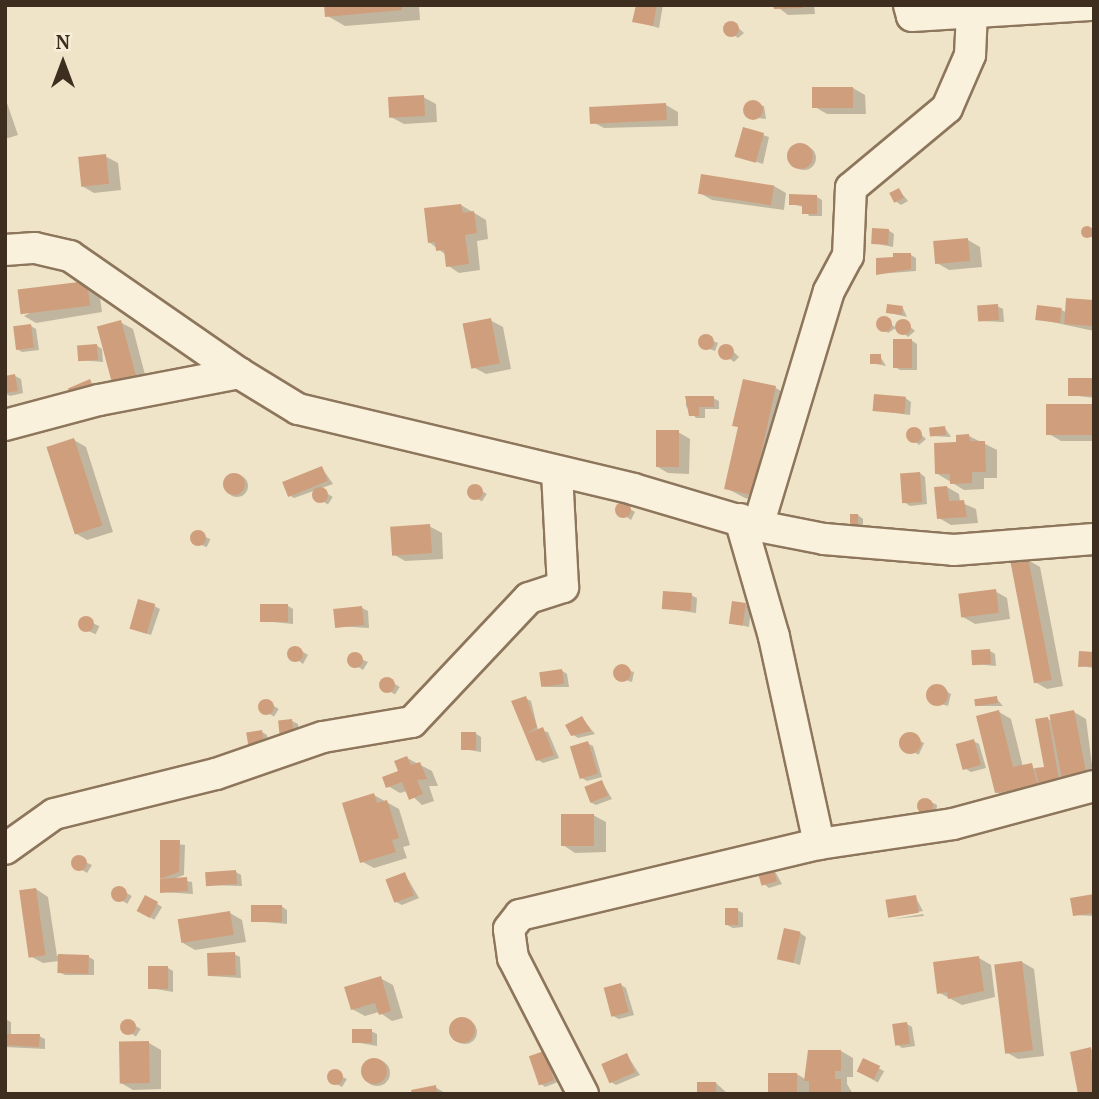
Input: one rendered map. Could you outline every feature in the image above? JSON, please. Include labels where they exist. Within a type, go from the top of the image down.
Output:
[{"type":"street","points":[[909,5],[912,16],[1094,5]]},
{"type":"street","points":[[819,844],[749,523],[829,291],[848,256],[851,188],[947,108],[970,55],[972,12]]},
{"type":"street","points":[[5,250],[35,248],[70,256],[239,373],[298,410],[557,472],[749,523],[824,539],[954,550],[1094,540]]},
{"type":"street","points":[[5,425],[239,373]]},
{"type":"street","points":[[5,849],[54,814],[216,774],[323,737],[412,722],[529,598],[563,587],[557,472]]},
{"type":"street","points":[[583,1094],[513,958],[509,929],[513,921],[551,905],[819,844],[953,824],[1094,786]]},
{"type":"building","points":[[324,5],[402,5],[402,10],[325,17]]},
{"type":"building","points":[[636,5],[657,5],[653,26],[632,22]]},
{"type":"building","points":[[773,5],[803,5],[803,8],[774,9]]},
{"type":"building","points":[[728,21],[734,21],[739,29],[737,35],[728,37],[723,32],[723,26]]},
{"type":"building","points":[[812,87],[853,87],[853,108],[812,108]]},
{"type":"building","points":[[424,95],[425,116],[389,118],[388,97]]},
{"type":"building","points":[[749,100],[757,100],[763,110],[757,120],[749,120],[743,114],[743,106]]},
{"type":"building","points":[[666,103],[667,120],[590,124],[589,107]]},
{"type":"building","points":[[743,127],[764,133],[756,163],[734,157]]},
{"type":"building","points":[[800,143],[809,147],[813,156],[809,165],[800,169],[791,165],[787,156],[791,147]]},
{"type":"building","points":[[106,154],[109,184],[81,187],[78,157]]},
{"type":"building","points":[[701,174],[774,186],[771,205],[698,194]]},
{"type":"building","points":[[899,188],[904,198],[894,203],[889,193]]},
{"type":"building","points":[[789,194],[817,195],[817,214],[802,214],[802,205],[789,205]]},
{"type":"building","points":[[461,204],[463,213],[474,211],[477,233],[465,235],[469,264],[446,267],[444,250],[436,251],[435,242],[428,243],[424,208]]},
{"type":"building","points":[[1087,226],[1093,232],[1087,238],[1081,232]]},
{"type":"building","points":[[872,228],[889,229],[888,245],[871,244]]},
{"type":"building","points":[[968,238],[970,261],[935,264],[933,241]]},
{"type":"building","points":[[893,253],[911,253],[911,269],[876,275],[876,258],[893,257]]},
{"type":"building","points":[[87,281],[90,306],[21,314],[18,290]]},
{"type":"building","points":[[1066,298],[1094,300],[1092,326],[1064,324]]},
{"type":"building","points":[[887,304],[903,306],[902,315],[886,313]]},
{"type":"building","points":[[998,304],[999,320],[978,321],[977,305]]},
{"type":"building","points":[[1037,305],[1062,308],[1060,323],[1035,320]]},
{"type":"building","points":[[884,316],[890,318],[890,330],[884,332],[878,330],[876,324],[878,318]]},
{"type":"building","points":[[491,318],[500,363],[471,369],[463,324]]},
{"type":"building","points":[[903,319],[909,321],[909,333],[903,335],[897,333],[895,327],[897,321]]},
{"type":"building","points":[[121,320],[137,379],[113,385],[97,326]]},
{"type":"building","points":[[31,324],[34,348],[16,350],[13,326]]},
{"type":"building","points":[[706,334],[712,336],[712,348],[706,350],[700,348],[698,342],[700,336]]},
{"type":"building","points":[[893,339],[912,339],[912,368],[893,368]]},
{"type":"building","points":[[97,344],[98,360],[78,361],[77,345]]},
{"type":"building","points":[[723,344],[729,344],[734,352],[732,358],[723,360],[718,355],[718,349]]},
{"type":"building","points":[[870,354],[881,354],[881,364],[870,364]]},
{"type":"building","points":[[15,374],[18,391],[5,393],[5,376]]},
{"type":"building","points":[[1068,378],[1094,378],[1094,396],[1068,396]]},
{"type":"building","points":[[90,379],[95,391],[73,400],[68,388]]},
{"type":"building","points":[[743,379],[776,386],[752,495],[724,489],[738,427],[732,426]]},
{"type":"building","points":[[874,394],[906,397],[904,414],[873,411]]},
{"type":"building","points":[[685,396],[714,396],[714,407],[699,407],[699,416],[689,416]]},
{"type":"building","points":[[1046,404],[1094,404],[1094,435],[1046,435]]},
{"type":"building","points":[[945,426],[946,435],[930,437],[929,428]]},
{"type":"building","points":[[911,427],[917,427],[922,435],[920,441],[911,443],[906,438],[906,432]]},
{"type":"building","points":[[656,430],[679,430],[679,467],[656,467]]},
{"type":"building","points":[[969,434],[970,441],[985,441],[986,472],[972,472],[972,483],[950,484],[950,474],[935,474],[934,443],[956,442],[956,435]]},
{"type":"building","points":[[74,438],[102,525],[75,534],[46,447]]},
{"type":"building","points":[[322,466],[328,481],[288,497],[282,482]]},
{"type":"building","points":[[920,472],[922,502],[902,503],[900,473]]},
{"type":"building","points":[[230,473],[238,473],[245,480],[245,488],[238,495],[230,495],[223,488],[223,480]]},
{"type":"building","points":[[472,484],[478,484],[483,492],[481,498],[472,500],[467,495],[467,489]]},
{"type":"building","points":[[947,486],[949,501],[964,500],[967,517],[937,519],[934,487]]},
{"type":"building","points":[[317,487],[323,487],[328,495],[326,501],[317,503],[312,498],[312,492]]},
{"type":"building","points":[[620,502],[626,502],[631,510],[629,516],[620,518],[615,513],[615,507]]},
{"type":"building","points":[[850,514],[858,514],[858,526],[850,526]]},
{"type":"building","points":[[430,524],[432,553],[392,556],[390,527]]},
{"type":"building","points":[[195,530],[201,530],[206,538],[204,544],[195,546],[190,541],[190,535]]},
{"type":"building","points":[[1028,558],[1052,680],[1034,683],[1010,561]]},
{"type":"building","points":[[996,589],[999,613],[961,617],[958,594]]},
{"type":"building","points":[[663,591],[692,593],[691,611],[662,609]]},
{"type":"building","points":[[138,599],[155,604],[147,634],[129,629]]},
{"type":"building","points":[[732,601],[746,603],[743,626],[729,624]]},
{"type":"building","points":[[260,604],[288,604],[288,622],[260,622]]},
{"type":"building","points":[[362,606],[364,625],[335,628],[333,609]]},
{"type":"building","points":[[83,616],[89,616],[94,624],[92,630],[83,632],[78,627],[78,621]]},
{"type":"building","points":[[292,646],[298,646],[303,654],[301,660],[292,662],[287,657],[287,651]]},
{"type":"building","points":[[990,649],[991,664],[972,665],[971,650]]},
{"type":"building","points":[[1079,651],[1094,652],[1094,666],[1078,667]]},
{"type":"building","points":[[352,652],[358,652],[363,660],[361,666],[352,668],[347,663],[347,657]]},
{"type":"building","points":[[622,664],[628,667],[631,673],[628,679],[622,682],[616,679],[613,673],[616,667]]},
{"type":"building","points":[[562,669],[564,684],[541,687],[539,672]]},
{"type":"building","points":[[384,677],[390,677],[395,685],[393,691],[384,693],[379,688],[379,682]]},
{"type":"building","points":[[937,684],[945,687],[948,695],[945,703],[937,706],[929,703],[926,695],[929,687]]},
{"type":"building","points":[[526,696],[537,727],[526,734],[543,727],[554,755],[536,761],[511,701]]},
{"type":"building","points":[[997,696],[998,703],[975,706],[974,699]]},
{"type":"building","points":[[263,699],[269,699],[274,707],[272,713],[263,715],[258,710],[258,704]]},
{"type":"building","points":[[999,710],[1013,767],[1032,763],[1038,787],[995,793],[976,716]]},
{"type":"building","points":[[1074,710],[1086,773],[1062,778],[1049,715]]},
{"type":"building","points":[[582,716],[591,731],[571,736],[565,725]]},
{"type":"building","points":[[1048,717],[1059,779],[1038,783],[1035,768],[1044,767],[1035,719]]},
{"type":"building","points":[[292,719],[294,738],[280,739],[278,720]]},
{"type":"building","points":[[262,730],[265,748],[249,750],[246,733]]},
{"type":"building","points":[[461,732],[476,732],[476,750],[461,750]]},
{"type":"building","points":[[910,732],[918,735],[921,743],[918,751],[910,754],[902,751],[899,743],[902,735]]},
{"type":"building","points":[[974,739],[981,765],[963,770],[956,744]]},
{"type":"building","points":[[588,741],[598,774],[580,779],[570,747]]},
{"type":"building","points":[[407,756],[411,765],[420,762],[427,779],[417,780],[423,794],[409,800],[402,782],[386,788],[382,777],[398,771],[394,761]]},
{"type":"building","points":[[602,780],[608,796],[590,803],[584,787]]},
{"type":"building","points":[[374,793],[377,803],[387,800],[399,838],[392,840],[396,852],[360,863],[342,803]]},
{"type":"building","points":[[922,798],[928,798],[933,806],[931,812],[922,814],[917,809],[917,803]]},
{"type":"building","points":[[561,814],[594,814],[594,846],[561,846]]},
{"type":"building","points":[[160,840],[180,840],[179,872],[160,879]]},
{"type":"building","points":[[76,855],[82,855],[87,863],[85,869],[76,871],[71,866],[71,860]]},
{"type":"building","points":[[772,864],[777,881],[762,886],[757,868]]},
{"type":"building","points":[[236,870],[237,884],[206,886],[205,872]]},
{"type":"building","points":[[405,872],[414,895],[394,903],[385,880]]},
{"type":"building","points":[[187,877],[188,891],[160,893],[160,879]]},
{"type":"building","points":[[116,886],[122,886],[127,894],[125,900],[116,902],[111,897],[111,891]]},
{"type":"building","points":[[36,888],[45,955],[29,958],[19,890]]},
{"type":"building","points":[[1094,894],[1094,913],[1073,916],[1070,898]]},
{"type":"building","points":[[145,895],[158,902],[150,918],[137,911]]},
{"type":"building","points":[[916,895],[919,913],[888,918],[885,900]]},
{"type":"building","points":[[251,905],[282,905],[282,922],[251,922]]},
{"type":"building","points":[[725,908],[738,908],[738,925],[725,925]]},
{"type":"building","points":[[230,911],[234,935],[181,943],[178,919]]},
{"type":"building","points":[[784,928],[801,932],[793,963],[777,959]]},
{"type":"building","points":[[235,952],[236,975],[208,976],[207,953]]},
{"type":"building","points":[[58,954],[89,955],[88,974],[57,973]]},
{"type":"building","points":[[979,956],[984,991],[948,999],[947,992],[937,994],[933,962]]},
{"type":"building","points":[[1022,961],[1033,1050],[1005,1054],[994,964]]},
{"type":"building","points":[[148,966],[168,966],[168,989],[148,989]]},
{"type":"building","points":[[381,976],[391,1011],[379,1015],[375,1003],[351,1010],[344,987]]},
{"type":"building","points":[[621,983],[629,1012],[611,1017],[604,988]]},
{"type":"building","points":[[462,1017],[471,1021],[475,1030],[471,1039],[462,1043],[453,1039],[449,1030],[453,1021]]},
{"type":"building","points":[[125,1019],[131,1019],[136,1027],[134,1033],[125,1035],[120,1030],[120,1024]]},
{"type":"building","points":[[907,1022],[910,1044],[895,1046],[892,1024]]},
{"type":"building","points":[[352,1029],[372,1029],[372,1043],[352,1043]]},
{"type":"building","points":[[5,1034],[40,1034],[39,1047],[5,1045]]},
{"type":"building","points":[[149,1041],[150,1083],[120,1084],[119,1042]]},
{"type":"building","points":[[1091,1047],[1094,1094],[1078,1094],[1070,1052]]},
{"type":"building","points":[[808,1050],[841,1050],[841,1071],[835,1071],[835,1079],[841,1079],[841,1094],[809,1094],[809,1081],[804,1081]]},
{"type":"building","points":[[544,1051],[554,1080],[539,1086],[529,1056]]},
{"type":"building","points":[[627,1053],[635,1072],[609,1083],[601,1064]]},
{"type":"building","points":[[374,1058],[383,1062],[387,1071],[383,1080],[374,1084],[365,1080],[361,1071],[365,1062]]},
{"type":"building","points":[[863,1058],[880,1066],[874,1080],[857,1072]]},
{"type":"building","points":[[332,1069],[338,1069],[343,1077],[341,1083],[332,1085],[327,1080],[327,1074]]},
{"type":"building","points":[[768,1073],[797,1073],[797,1094],[768,1094]]},
{"type":"building","points":[[697,1082],[716,1082],[716,1094],[697,1094]]},
{"type":"building","points":[[436,1085],[437,1094],[412,1094],[411,1090]]}]
